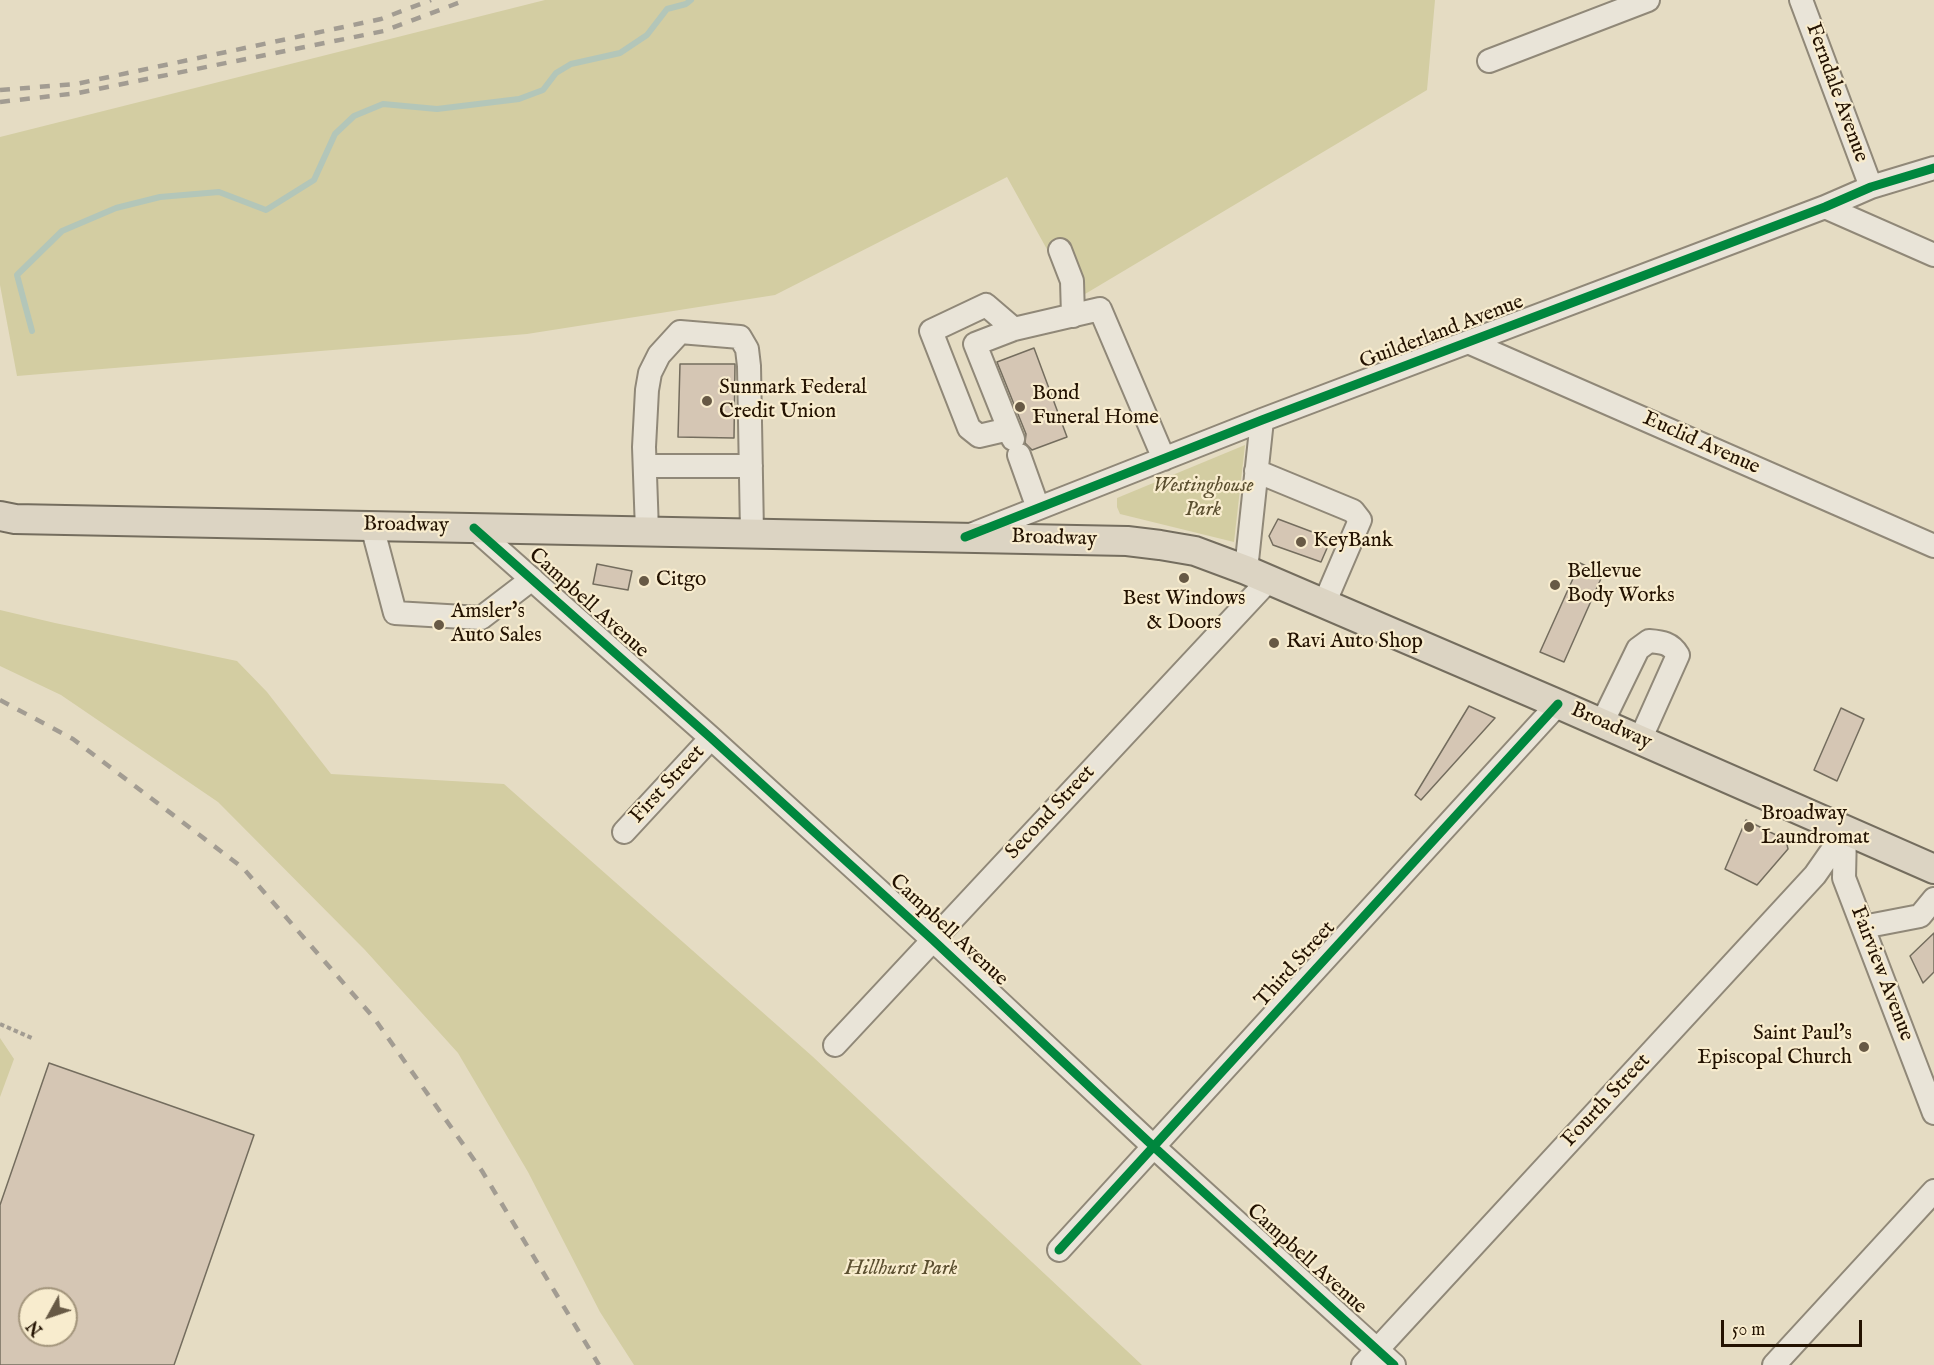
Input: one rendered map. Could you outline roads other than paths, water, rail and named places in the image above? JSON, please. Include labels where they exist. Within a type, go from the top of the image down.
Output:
[{"type":"main road","name":"Broadway","points":[[0,516],[15,519],[1127,541],[1195,551],[1558,704],[1845,832],[1934,869]]},
{"type":"street","points":[[1489,61],[1648,0]]},
{"type":"street","name":"Ferndale Avenue","points":[[1801,0],[1871,187]]},
{"type":"street","name":"Guilderland Avenue","points":[[965,537],[1262,420],[1825,207],[1871,187],[1934,168]]},
{"type":"street","points":[[1825,207],[1934,255]]},
{"type":"street","points":[[1060,250],[1072,281],[1073,316]]},
{"type":"street","points":[[1014,329],[986,305],[931,331],[969,428],[979,436],[1014,441]]},
{"type":"street","points":[[941,356],[1014,329],[1100,309],[1164,459]]},
{"type":"street","points":[[647,531],[645,466],[647,390],[650,374],[659,355],[680,332],[740,337],[747,349],[752,533]]},
{"type":"street","name":"Euclid Avenue","points":[[1468,342],[1934,546]]},
{"type":"street","points":[[975,344],[1038,508]]},
{"type":"street","points":[[1257,576],[1256,471],[1262,420]]},
{"type":"street","points":[[645,466],[751,466]]},
{"type":"street","points":[[1256,471],[1353,511],[1360,520],[1324,604]]},
{"type":"street","points":[[372,525],[395,613],[481,618],[532,579]]},
{"type":"street","name":"Campbell Avenue","points":[[474,528],[711,738],[933,940],[1378,1360]]},
{"type":"street","name":"Second Street","points":[[835,1045],[933,940],[1257,576]]},
{"type":"street","points":[[1602,723],[1638,649],[1649,641],[1664,642],[1673,647],[1678,655],[1640,740]]},
{"type":"street","name":"Third Street","points":[[1059,1250],[1558,704]]},
{"type":"street","name":"First Street","points":[[624,832],[711,738]]},
{"type":"street","name":"Fairview Avenue","points":[[1845,832],[1844,878],[1934,1113]]},
{"type":"street","name":"Fourth Street","points":[[1378,1360],[1815,875],[1845,832]]},
{"type":"street","points":[[1863,927],[1920,916],[1934,899]]},
{"type":"street","points":[[1774,1365],[1934,1191]]},
{"type":"waterway","points":[[32,331],[17,275],[62,231],[116,208],[160,197],[219,192],[266,210],[314,180],[335,134],[354,116],[383,104],[437,109],[519,99],[543,90],[556,73],[571,64],[620,53],[647,35],[667,9],[686,4],[691,0]]},
{"type":"railway","points":[[0,90],[76,84],[381,19],[431,0]]},
{"type":"railway","points":[[0,102],[78,93],[384,31],[466,0]]},
{"type":"railway","points":[[0,700],[73,739],[243,868],[374,1018],[482,1171],[599,1365]]},
{"type":"place","name":"Sunmark Federal Credit Union","points":[[707,401]]},
{"type":"place","name":"Bond Funeral Home","points":[[1020,407]]},
{"type":"place","name":"KeyBank","points":[[1301,542]]},
{"type":"place","name":"Best Windows & Doors","points":[[1184,578]]},
{"type":"place","name":"Citgo","points":[[644,581]]},
{"type":"place","name":"Bellevue Body Works","points":[[1555,585]]},
{"type":"place","name":"Amsler's Auto Sales","points":[[439,625]]},
{"type":"place","name":"Ravi Auto Shop","points":[[1274,643]]},
{"type":"place","name":"Broadway Laundromat","points":[[1749,827]]},
{"type":"place","name":"Saint Paul's Episcopal Church","points":[[1864,1047]]},
{"type":"park label","name":"Westinghouse Park","points":[[1203,499]]},
{"type":"park label","name":"Hillhurst Park","points":[[901,1270]]}]
